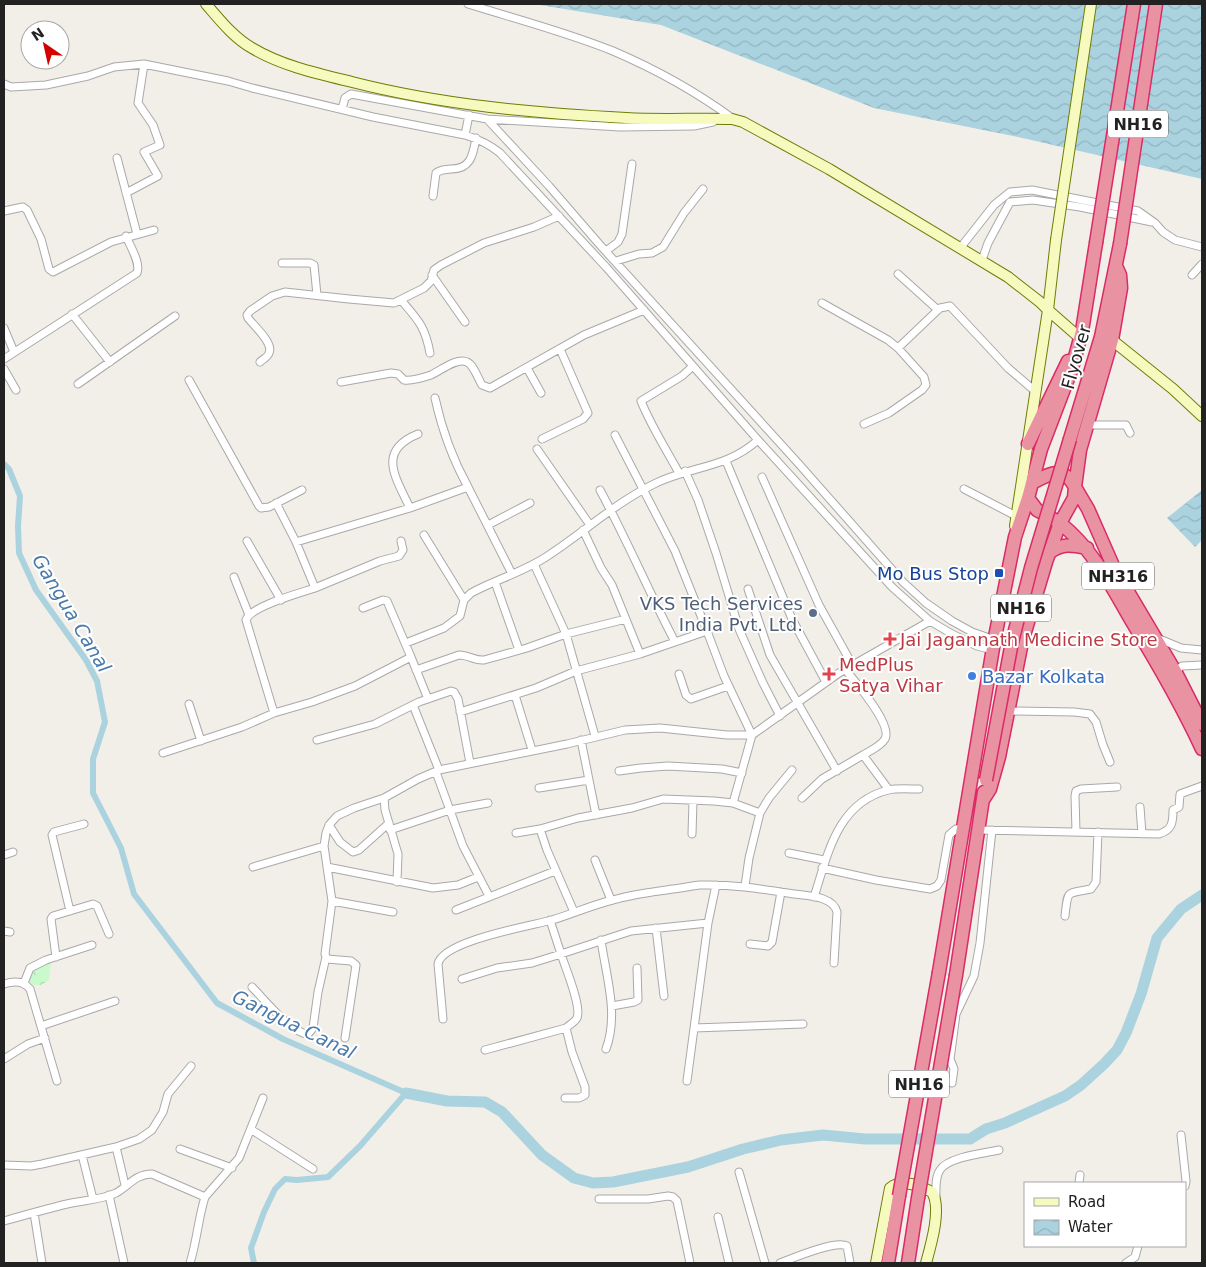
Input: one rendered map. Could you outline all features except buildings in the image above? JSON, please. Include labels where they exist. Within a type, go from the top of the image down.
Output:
[{"type":"highway","name":"NH16","points":[[888,1263],[939,972],[956,833],[1015,537],[1041,449],[1072,368],[1079,343],[1134,4]]},
{"type":"highway","name":"NH16","points":[[1116,266],[1156,4]]},
{"type":"highway","points":[[983,800],[994,778],[1022,642],[1060,523],[1074,498],[1080,450],[1112,340],[1121,288],[1120,275],[1116,266]]},
{"type":"highway","name":"Flyover","points":[[983,800],[1012,642],[1031,568],[1101,337],[1116,266]]},
{"type":"highway","points":[[1028,444],[1065,364],[1079,343]]},
{"type":"highway","points":[[1077,468],[1084,502]]},
{"type":"highway","points":[[1032,483],[1058,472],[1069,477],[1075,487]]},
{"type":"highway","name":"NH316","points":[[1075,487],[1084,502],[1114,568],[1154,643],[1158,665],[1175,692],[1202,749]]},
{"type":"highway","points":[[1028,498],[1037,510],[1060,523]]},
{"type":"highway","name":"NH316","points":[[1060,523],[1087,548],[1173,668],[1202,724]]},
{"type":"highway","points":[[1050,552],[1056,547],[1068,544],[1087,548]]},
{"type":"highway","name":"NH16","points":[[908,1263],[956,974],[986,833],[983,800]]},
{"type":"street","points":[[206,4],[230,31],[260,52],[304,69],[375,88],[479,107],[628,118],[729,119],[743,122],[814,160],[1008,277],[1040,302],[1079,343]]},
{"type":"street","points":[[468,4],[613,52],[705,98],[729,119]]},
{"type":"street","points":[[1015,537],[1016,516],[1048,310],[1056,240],[1091,4]]},
{"type":"street","points":[[4,84],[11,87],[46,85],[88,76],[114,67],[144,64],[228,81],[252,88],[343,104],[390,121],[465,135],[490,145],[500,153],[620,283],[758,440],[892,587],[930,622],[960,638],[994,645]]},
{"type":"street","points":[[126,193],[158,176],[144,152],[160,145],[153,125],[138,103],[144,64]]},
{"type":"street","points":[[343,104],[349,94],[356,94],[487,119],[543,123],[658,127],[694,126],[729,119]]},
{"type":"street","points":[[465,135],[469,115]]},
{"type":"street","points":[[487,119],[903,582],[926,603],[952,621],[994,645]]},
{"type":"street","points":[[433,196],[436,173],[441,169],[459,169],[466,166],[471,157],[476,138]]},
{"type":"street","points":[[117,158],[137,234]]},
{"type":"street","points":[[606,251],[618,242],[622,234],[632,164]]},
{"type":"street","points":[[616,261],[638,254],[652,253],[663,247],[684,213],[703,189]]},
{"type":"street","points":[[961,247],[994,206],[1010,192],[1032,190],[1138,211],[1175,240],[1202,247]]},
{"type":"street","points":[[982,260],[1010,202],[1033,200],[1080,207],[1155,223]]},
{"type":"street","points":[[4,211],[23,207],[27,210],[41,239],[49,270],[53,272],[111,242],[126,236],[154,230]]},
{"type":"street","points":[[260,362],[267,356],[270,348],[266,339],[248,318],[248,313],[272,296],[282,292],[389,303],[401,300],[424,288],[431,281],[434,270],[441,265],[476,247],[559,216]]},
{"type":"street","points":[[4,359],[137,273],[138,264],[126,236]]},
{"type":"street","points":[[282,263],[310,263],[314,266],[317,295]]},
{"type":"street","points":[[1192,275],[1202,264]]},
{"type":"street","points":[[898,274],[938,310]]},
{"type":"street","points":[[432,275],[465,322]]},
{"type":"street","points":[[620,283],[629,276]]},
{"type":"street","points":[[401,300],[423,326],[430,353]]},
{"type":"street","points":[[822,304],[888,340],[898,348],[924,377],[926,385],[922,390],[889,413],[864,424]]},
{"type":"street","points":[[898,348],[938,310],[947,306],[953,308],[1008,368],[1035,391]]},
{"type":"street","points":[[341,382],[391,373],[396,373],[404,380],[408,380],[430,375],[462,361],[468,362],[482,385],[490,388],[584,335],[644,310]]},
{"type":"street","points":[[72,314],[110,362]]},
{"type":"street","points":[[78,384],[175,316]]},
{"type":"street","points":[[4,328],[14,352]]},
{"type":"street","points":[[1112,340],[1173,389],[1202,416]]},
{"type":"street","points":[[542,438],[583,419],[588,413],[560,349]]},
{"type":"street","points":[[693,366],[682,376],[641,401],[649,421],[698,500],[739,629],[780,716]]},
{"type":"street","points":[[527,368],[542,393]]},
{"type":"street","points":[[4,369],[16,390]]},
{"type":"street","points":[[189,380],[256,503],[261,508],[302,490]]},
{"type":"street","points":[[435,398],[452,457],[512,574]]},
{"type":"street","points":[[1086,426],[1126,425],[1130,433]]},
{"type":"street","points":[[410,508],[391,462],[401,444],[418,434]]},
{"type":"street","points":[[615,435],[675,551],[728,686],[752,735],[734,803]]},
{"type":"street","points":[[406,643],[444,628],[460,616],[464,600],[471,593],[534,564],[643,490],[682,472],[726,461],[758,440]]},
{"type":"street","points":[[537,450],[590,525]]},
{"type":"street","points":[[726,461],[792,619],[826,682]]},
{"type":"street","points":[[762,477],[818,605],[852,666]]},
{"type":"street","points":[[296,542],[410,508],[468,487]]},
{"type":"street","points":[[964,489],[1016,516]]},
{"type":"street","points":[[600,490],[676,642]]},
{"type":"street","points":[[276,503],[296,542],[315,588]]},
{"type":"street","points":[[488,525],[530,503]]},
{"type":"street","points":[[583,530],[601,568],[612,585],[640,654]]},
{"type":"street","points":[[424,535],[464,600]]},
{"type":"street","points":[[247,541],[281,600]]},
{"type":"street","points":[[249,615],[363,567],[399,556],[404,550],[401,541]]},
{"type":"street","points":[[534,564],[566,634],[595,736]]},
{"type":"street","points":[[234,577],[249,615],[247,623],[274,712]]},
{"type":"street","points":[[495,582],[519,650]]},
{"type":"street","points":[[748,589],[766,647],[837,771]]},
{"type":"street","points":[[363,608],[386,600],[406,643],[428,699]]},
{"type":"street","points":[[416,670],[459,655],[484,660],[566,634],[626,619]]},
{"type":"street","points":[[252,987],[288,1023],[300,1032],[308,1034],[312,1032],[326,957],[325,951],[332,901],[324,846],[329,825],[337,816],[384,798],[418,779],[438,771],[625,730],[660,728],[727,735],[752,735],[826,682],[930,622]]},
{"type":"street","points":[[460,712],[536,688],[576,671],[640,654],[707,632]]},
{"type":"street","points":[[1154,643],[1202,650]]},
{"type":"street","points":[[162,753],[242,727],[274,712],[312,702],[355,686],[411,657]]},
{"type":"street","points":[[1173,668],[1202,665]]},
{"type":"street","points":[[802,798],[822,779],[880,745],[885,739],[886,728],[879,714],[845,670]]},
{"type":"street","points":[[679,674],[684,691],[689,698],[695,698],[728,686]]},
{"type":"street","points":[[317,740],[375,724],[447,691],[454,692],[458,699],[470,763]]},
{"type":"street","points":[[514,695],[532,750]]},
{"type":"street","points":[[190,704],[201,741]]},
{"type":"street","points":[[413,705],[438,771],[463,846],[489,896]]},
{"type":"street","points":[[1008,711],[1090,714],[1096,722],[1110,762]]},
{"type":"street","points":[[581,740],[596,815]]},
{"type":"street","points":[[863,755],[889,790]]},
{"type":"street","points":[[619,771],[668,766],[722,769],[742,773]]},
{"type":"street","points":[[745,886],[749,858],[760,813],[769,798],[792,770]]},
{"type":"street","points":[[540,788],[589,780]]},
{"type":"street","points":[[952,1083],[954,1070],[950,1059],[956,1014],[974,976],[980,943],[986,833],[1098,832],[1159,834],[1169,830],[1172,826],[1173,810],[1179,806],[1180,794],[1202,786]]},
{"type":"street","points":[[1076,832],[1076,792],[1081,789],[1118,787]]},
{"type":"street","points":[[814,897],[823,864],[835,836],[852,809],[870,798],[889,790],[919,789]]},
{"type":"street","points":[[384,798],[398,854],[397,882]]},
{"type":"street","points":[[516,833],[578,818],[632,808],[663,799],[734,803],[760,813]]},
{"type":"street","points":[[692,834],[693,801]]},
{"type":"street","points":[[329,825],[340,842],[353,852],[359,850],[390,826],[450,810],[488,803]]},
{"type":"street","points":[[1140,806],[1142,834]]},
{"type":"street","points":[[70,911],[52,835],[54,832],[84,824]]},
{"type":"street","points":[[540,828],[555,871],[574,912]]},
{"type":"street","points":[[1066,916],[1067,899],[1070,895],[1073,892],[1091,889],[1096,882],[1098,832]]},
{"type":"street","points":[[788,852],[876,880],[930,889],[937,886],[940,880],[956,833]]},
{"type":"street","points":[[253,867],[324,846]]},
{"type":"street","points":[[4,855],[12,852]]},
{"type":"street","points":[[595,860],[611,900]]},
{"type":"street","points":[[327,867],[433,888],[458,885],[478,877]]},
{"type":"street","points":[[456,910],[555,871]]},
{"type":"street","points":[[443,1019],[438,964],[440,957],[445,953],[482,937],[550,920],[611,900],[636,894],[698,885],[745,886],[814,897],[830,902],[836,909],[834,963]]},
{"type":"street","points":[[687,1081],[708,924],[716,885]]},
{"type":"street","points":[[750,944],[768,946],[772,942],[781,892]]},
{"type":"street","points":[[332,901],[393,912]]},
{"type":"street","points":[[56,957],[53,916],[93,904],[97,906],[109,934]]},
{"type":"street","points":[[485,1050],[566,1028],[576,1020],[578,1011],[550,920]]},
{"type":"street","points":[[462,979],[497,968],[532,963],[636,930],[708,924]]},
{"type":"street","points":[[656,928],[664,996]]},
{"type":"street","points":[[601,940],[612,1006],[610,1037],[606,1049]]},
{"type":"street","points":[[24,983],[30,968],[92,945]]},
{"type":"street","points":[[326,957],[331,960],[351,961],[356,966],[345,1038]]},
{"type":"street","points":[[612,1006],[638,1000],[637,968]]},
{"type":"street","points":[[4,984],[24,983],[30,989],[57,1081]]},
{"type":"street","points":[[41,1026],[115,1001]]},
{"type":"street","points":[[694,1028],[804,1024]]},
{"type":"street","points":[[565,1098],[580,1098],[586,1095],[566,1028]]},
{"type":"street","points":[[4,1059],[28,1044],[45,1038]]},
{"type":"street","points":[[4,1165],[31,1166],[116,1147],[139,1139],[152,1130],[163,1112],[168,1094],[191,1066]]},
{"type":"street","points":[[190,1263],[197,1239],[199,1213],[204,1197],[239,1158],[252,1130],[263,1098]]},
{"type":"street","points":[[252,1130],[313,1169]]},
{"type":"street","points":[[1181,1135],[1186,1182]]},
{"type":"street","points":[[116,1147],[125,1185]]},
{"type":"street","points":[[180,1149],[232,1168]]},
{"type":"street","points":[[926,1263],[935,1215],[938,1175],[943,1167],[954,1161],[999,1150]]},
{"type":"street","points":[[82,1155],[93,1199]]},
{"type":"street","points":[[739,1172],[764,1263]]},
{"type":"street","points":[[4,1221],[109,1195],[140,1176],[152,1174],[204,1197]]},
{"type":"street","points":[[1079,1182],[1080,1175]]},
{"type":"street","points":[[876,1263],[890,1188],[895,1184],[908,1183],[932,1192],[936,1198]]},
{"type":"street","points":[[109,1195],[124,1263]]},
{"type":"street","points":[[599,1200],[648,1200],[668,1196],[673,1197],[677,1201],[690,1263]]},
{"type":"street","points":[[34,1213],[42,1263]]},
{"type":"street","points":[[718,1217],[729,1263]]},
{"type":"street","points":[[780,1263],[840,1244],[847,1246],[850,1263]]},
{"type":"street","points":[[1126,1263],[1135,1257],[1138,1247]]},
{"type":"green space","points":[[40,960],[51,962],[49,980],[41,985],[16,984],[15,979],[22,977],[33,962]]},
{"type":"water","points":[[534,4],[1202,4],[1202,179],[1018,137],[874,108],[661,25]]},
{"type":"water","points":[[1202,490],[1202,540],[1195,547],[1167,518]]},
{"type":"waterway","name":"Gangua Canal","points":[[4,464],[9,469],[20,496],[19,553],[36,590],[86,660],[97,681],[105,722],[93,759],[93,793],[121,848],[134,894],[217,1003],[283,1039],[406,1093],[360,1146],[328,1177],[297,1180],[285,1179],[275,1189],[264,1212],[251,1248],[254,1263]]},
{"type":"waterway","points":[[406,1093],[447,1101],[485,1102],[502,1112],[542,1155],[574,1178],[593,1183],[613,1182],[688,1167],[743,1149],[781,1140],[823,1135],[865,1139],[970,1139],[986,1129],[1005,1123],[1065,1096],[1081,1085],[1104,1064],[1117,1050],[1126,1033],[1141,994],[1157,938],[1181,909],[1202,895]]},
{"type":"place","name":"Mo Bus Stop","points":[[999,573]]},
{"type":"place","name":"VKS Tech Services India Pvt. Ltd.","points":[[813,613]]},
{"type":"place","name":"Jai Jagannath Medicine Store","points":[[890,639]]},
{"type":"place","name":"MedPlus Satya Vihar","points":[[829,674]]},
{"type":"place","name":"Bazar Kolkata","points":[[972,676]]}]
